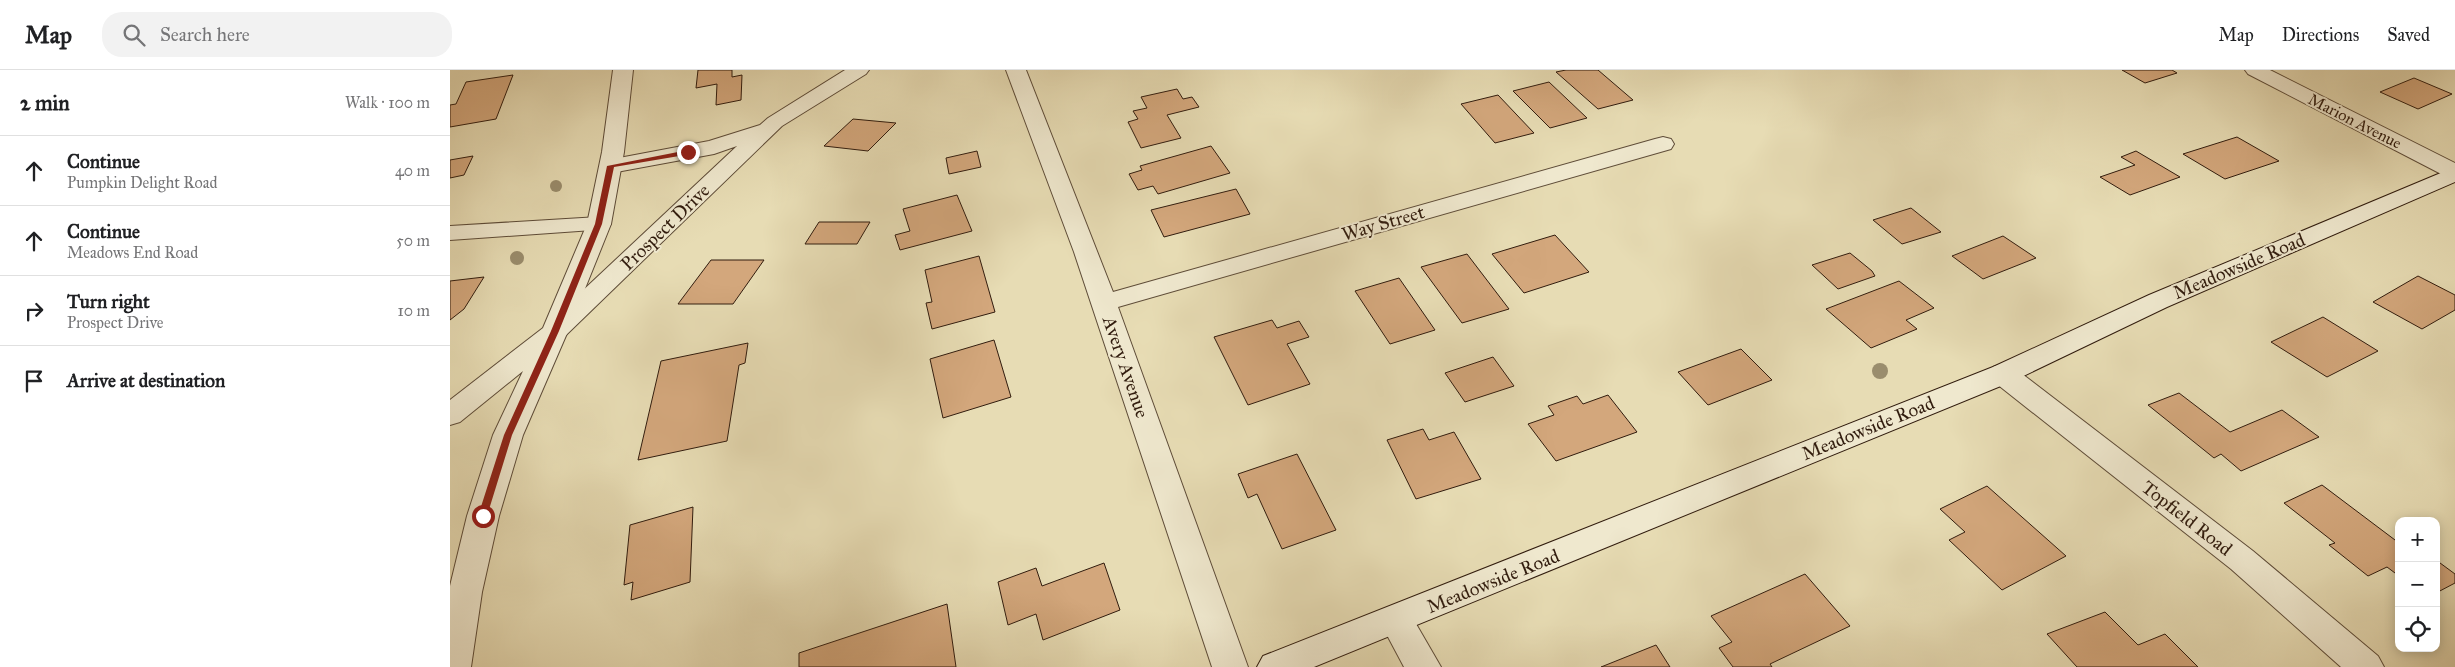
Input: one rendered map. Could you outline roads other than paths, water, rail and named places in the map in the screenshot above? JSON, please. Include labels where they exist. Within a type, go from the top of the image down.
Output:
[{"type":"street","points":[[453,667],[465,592],[486,507],[508,435],[555,331],[599,224],[610,166],[623,70]]},
{"type":"street","name":"Prospect Drive","points":[[610,166],[714,147],[738,140],[775,122],[859,70]]},
{"type":"street","name":"Avery Avenue","points":[[1016,70],[1104,303],[1230,667]]},
{"type":"street","name":"Marion Avenue","points":[[2255,70],[2455,173]]},
{"type":"street","name":"Prospect Drive","points":[[450,415],[555,331],[775,122]]},
{"type":"street","name":"Way Street","points":[[1104,303],[1663,144]]},
{"type":"street","name":"Meadowside Road","points":[[1275,667],[1396,620],[2003,374],[2158,301],[2455,173]]},
{"type":"street","points":[[450,233],[599,224]]},
{"type":"street","name":"Topfield Road","points":[[2003,374],[2242,560],[2366,667]]},
{"type":"street","points":[[1396,620],[1423,667]]}]
